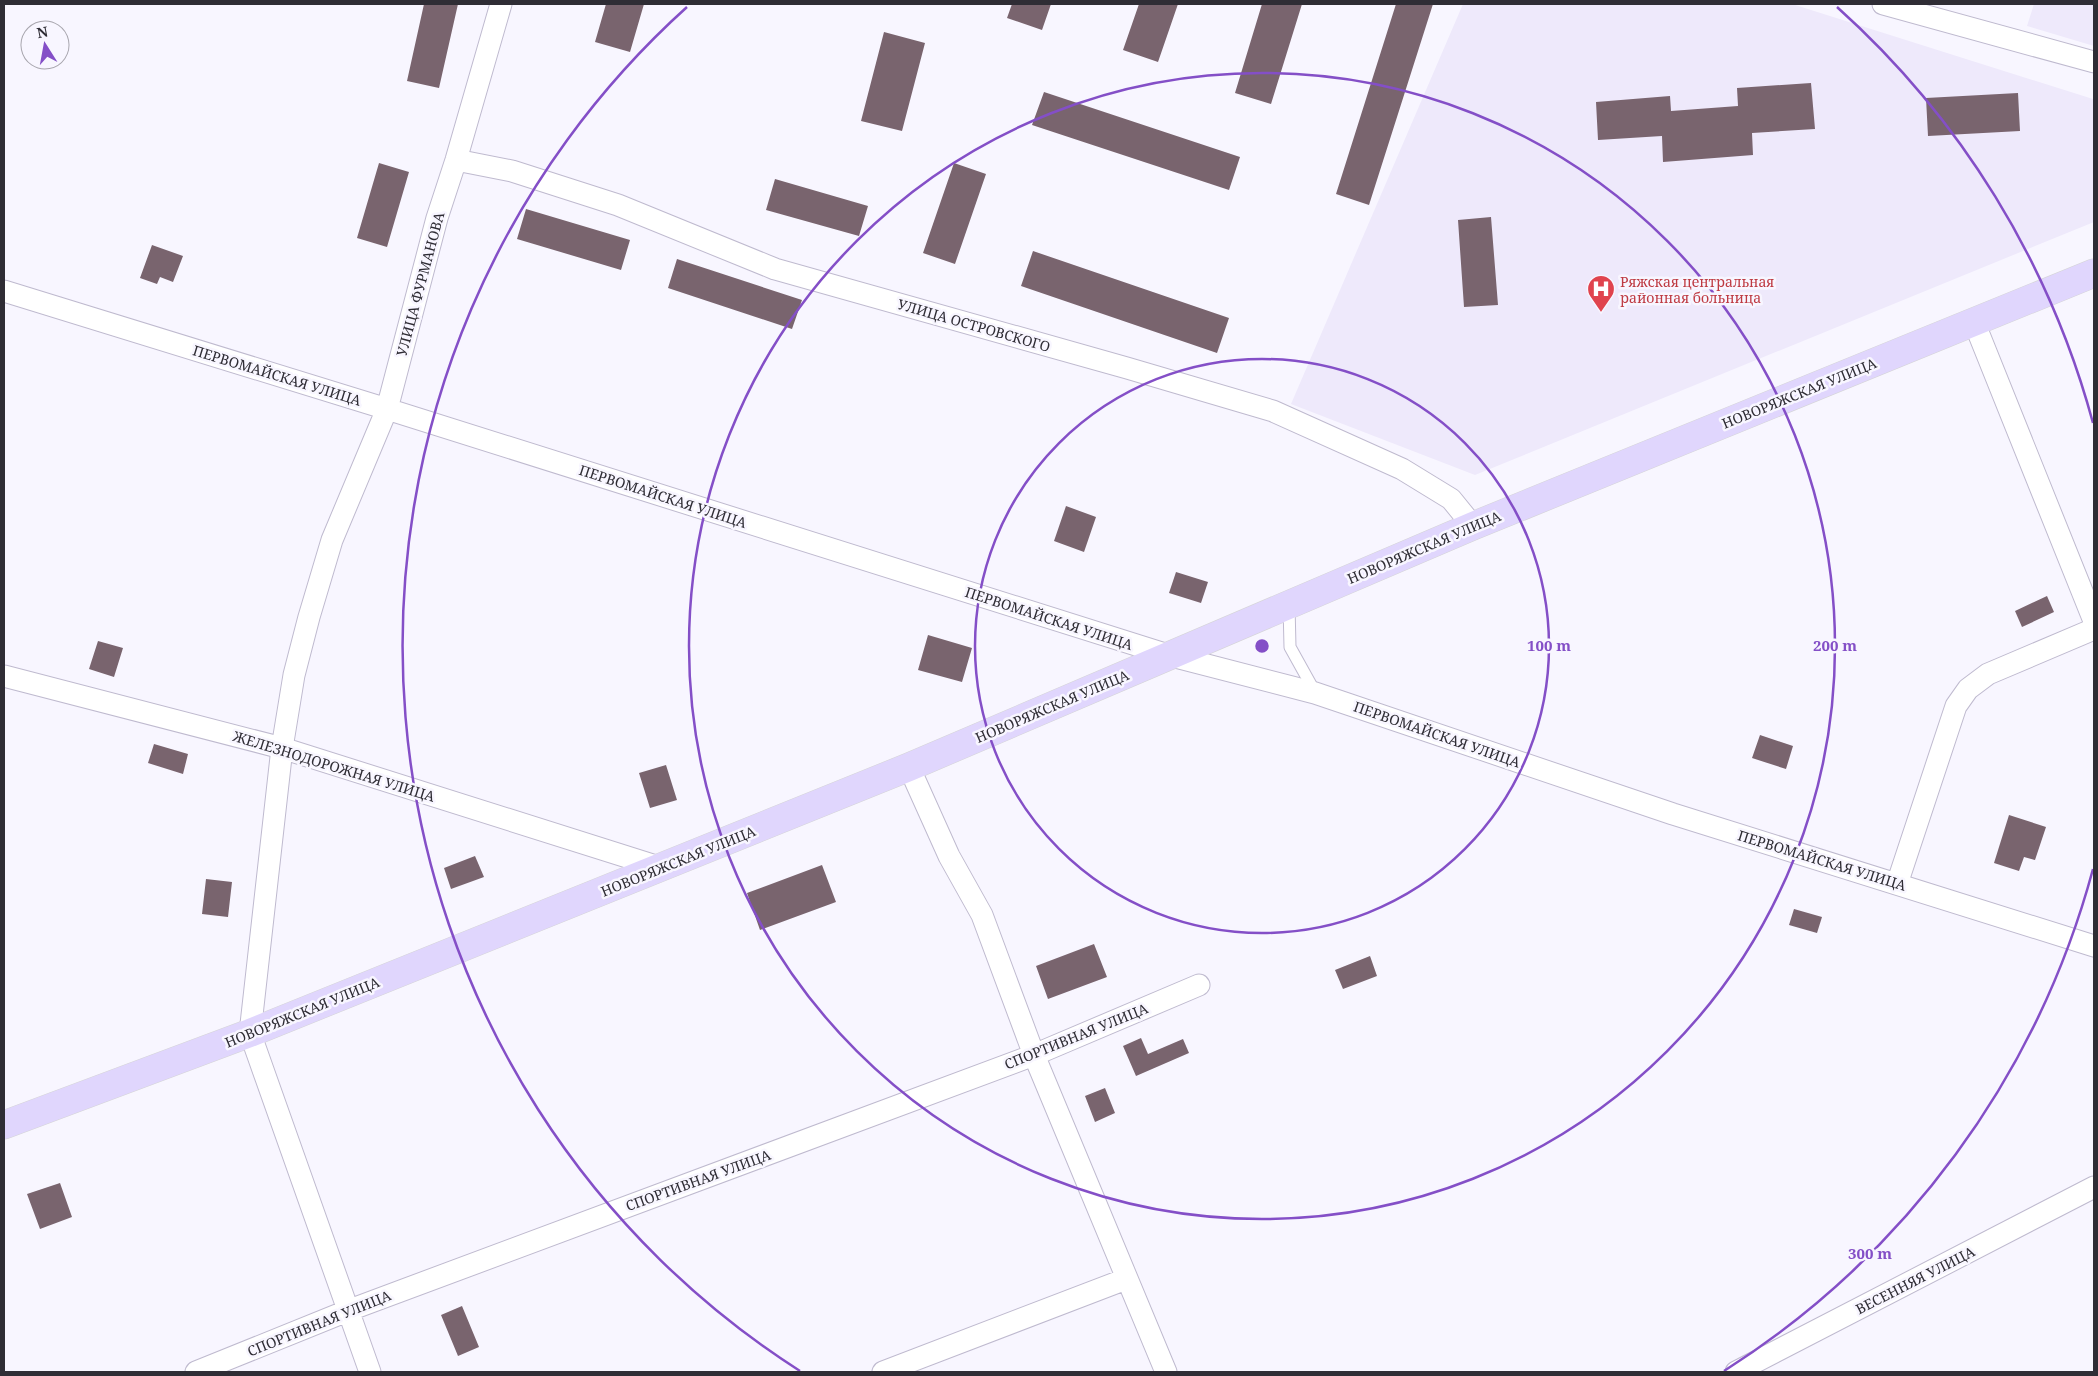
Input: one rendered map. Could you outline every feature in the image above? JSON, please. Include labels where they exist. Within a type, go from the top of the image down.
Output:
[{"type":"main road","name":"НОВОРЯЖСКАЯ УЛИЦА","points":[[4,1125],[250,1033],[662,868],[909,767],[1473,526],[2094,273]]},
{"type":"street","name":"УЛИЦА ФУРМАНОВА","points":[[250,1033],[282,748],[296,667],[332,540],[387,409],[437,218],[456,160],[501,4]]},
{"type":"street","points":[[1883,4],[2094,62]]},
{"type":"street","name":"УЛИЦА ОСТРОВСКОГО","points":[[456,160],[512,171],[618,205],[775,269],[1273,411],[1402,470],[1451,499],[1473,526]]},
{"type":"street","name":"ПЕРВОМАЙСКАЯ УЛИЦА","points":[[4,291],[387,409],[1168,655],[1315,693],[1673,814],[2094,946]]},
{"type":"street","points":[[1974,322],[2094,621]]},
{"type":"street","points":[[1898,884],[1956,706],[1968,689],[1988,674],[2094,629]]},
{"type":"street","points":[[4,676],[4,693]]},
{"type":"street","name":"ЖЕЛЕЗНОДОРОЖНАЯ УЛИЦА","points":[[4,676],[282,748],[662,868]]},
{"type":"street","points":[[909,767],[949,856],[982,915],[1034,1054],[1166,1372]]},
{"type":"street","name":"СПОРТИВНАЯ УЛИЦА","points":[[196,1372],[347,1311],[1034,1054],[1199,985]]},
{"type":"street","points":[[250,1033],[370,1372]]},
{"type":"street","name":"ВЕСЕННЯЯ УЛИЦА","points":[[1736,1372],[2094,1187]]},
{"type":"street","points":[[883,1372],[1126,1278]]},
{"type":"lane","points":[[1289,605],[1290,647],[1315,693]]},
{"type":"shaded area","name":"Ряжская центральная районная больница","points":[[1463,4],[1792,4],[2093,99],[2094,222],[1475,475],[1291,404]]},
{"type":"shaded area","points":[[2034,4],[2094,4],[2094,46],[2027,26]]},
{"type":"building","points":[[424,4],[458,4],[439,88],[407,81]]},
{"type":"building","points":[[606,4],[644,4],[630,52],[595,42]]},
{"type":"building","points":[[1012,4],[1051,4],[1042,30],[1007,18]]},
{"type":"building","points":[[1139,4],[1178,4],[1158,62],[1123,50]]},
{"type":"building","points":[[1262,4],[1302,4],[1271,104],[1235,93]]},
{"type":"building","points":[[1396,4],[1433,4],[1369,205],[1336,194]]},
{"type":"building","points":[[884,32],[925,43],[902,131],[861,121]]},
{"type":"building","points":[[1811,83],[1815,129],[1752,133],[1753,155],[1663,162],[1662,136],[1598,140],[1596,102],[1670,96],[1671,111],[1738,106],[1737,88]]},
{"type":"building","points":[[1044,92],[1240,157],[1229,190],[1032,125]]},
{"type":"building","points":[[2018,93],[2020,131],[1928,136],[1926,98]]},
{"type":"building","points":[[379,163],[409,172],[387,247],[357,238]]},
{"type":"building","points":[[954,163],[986,174],[955,264],[923,253]]},
{"type":"building","points":[[775,179],[868,206],[859,236],[766,210]]},
{"type":"building","points":[[526,209],[630,240],[621,270],[517,239]]},
{"type":"building","points":[[1491,217],[1498,305],[1464,307],[1458,220]]},
{"type":"building","points":[[152,245],[183,256],[173,282],[160,277],[157,284],[140,278]]},
{"type":"building","points":[[1033,251],[1229,318],[1217,353],[1021,286]]},
{"type":"building","points":[[677,259],[802,300],[792,329],[668,288]]},
{"type":"building","points":[[1066,506],[1096,517],[1084,552],[1054,541]]},
{"type":"building","points":[[1176,572],[1208,582],[1201,603],[1169,593]]},
{"type":"building","points":[[2047,596],[2054,612],[2022,627],[2015,611]]},
{"type":"building","points":[[928,635],[972,648],[962,682],[918,670]]},
{"type":"building","points":[[98,641],[123,648],[114,677],[89,669]]},
{"type":"building","points":[[1760,735],[1793,746],[1786,769],[1752,758]]},
{"type":"building","points":[[154,744],[188,754],[183,774],[148,763]]},
{"type":"building","points":[[666,765],[677,800],[650,808],[639,773]]},
{"type":"building","points":[[2009,815],[2046,827],[2035,860],[2024,857],[2019,871],[1994,863]]},
{"type":"building","points":[[475,856],[484,877],[451,889],[444,868]]},
{"type":"building","points":[[822,865],[836,902],[760,930],[747,893]]},
{"type":"building","points":[[206,879],[232,882],[228,917],[202,914]]},
{"type":"building","points":[[1794,909],[1822,917],[1817,933],[1789,925]]},
{"type":"building","points":[[1094,944],[1107,977],[1048,999],[1036,966]]},
{"type":"building","points":[[1370,956],[1377,976],[1343,989],[1335,970]]},
{"type":"building","points":[[1141,1038],[1148,1054],[1183,1039],[1189,1053],[1136,1076],[1123,1046]]},
{"type":"building","points":[[1105,1088],[1115,1113],[1095,1122],[1085,1096]]},
{"type":"building","points":[[60,1183],[72,1217],[40,1229],[27,1194]]},
{"type":"building","points":[[462,1306],[479,1347],[458,1356],[441,1315]]},
{"type":"place","name":"Ряжская центральная районная больница","points":[[1601,313]]}]
